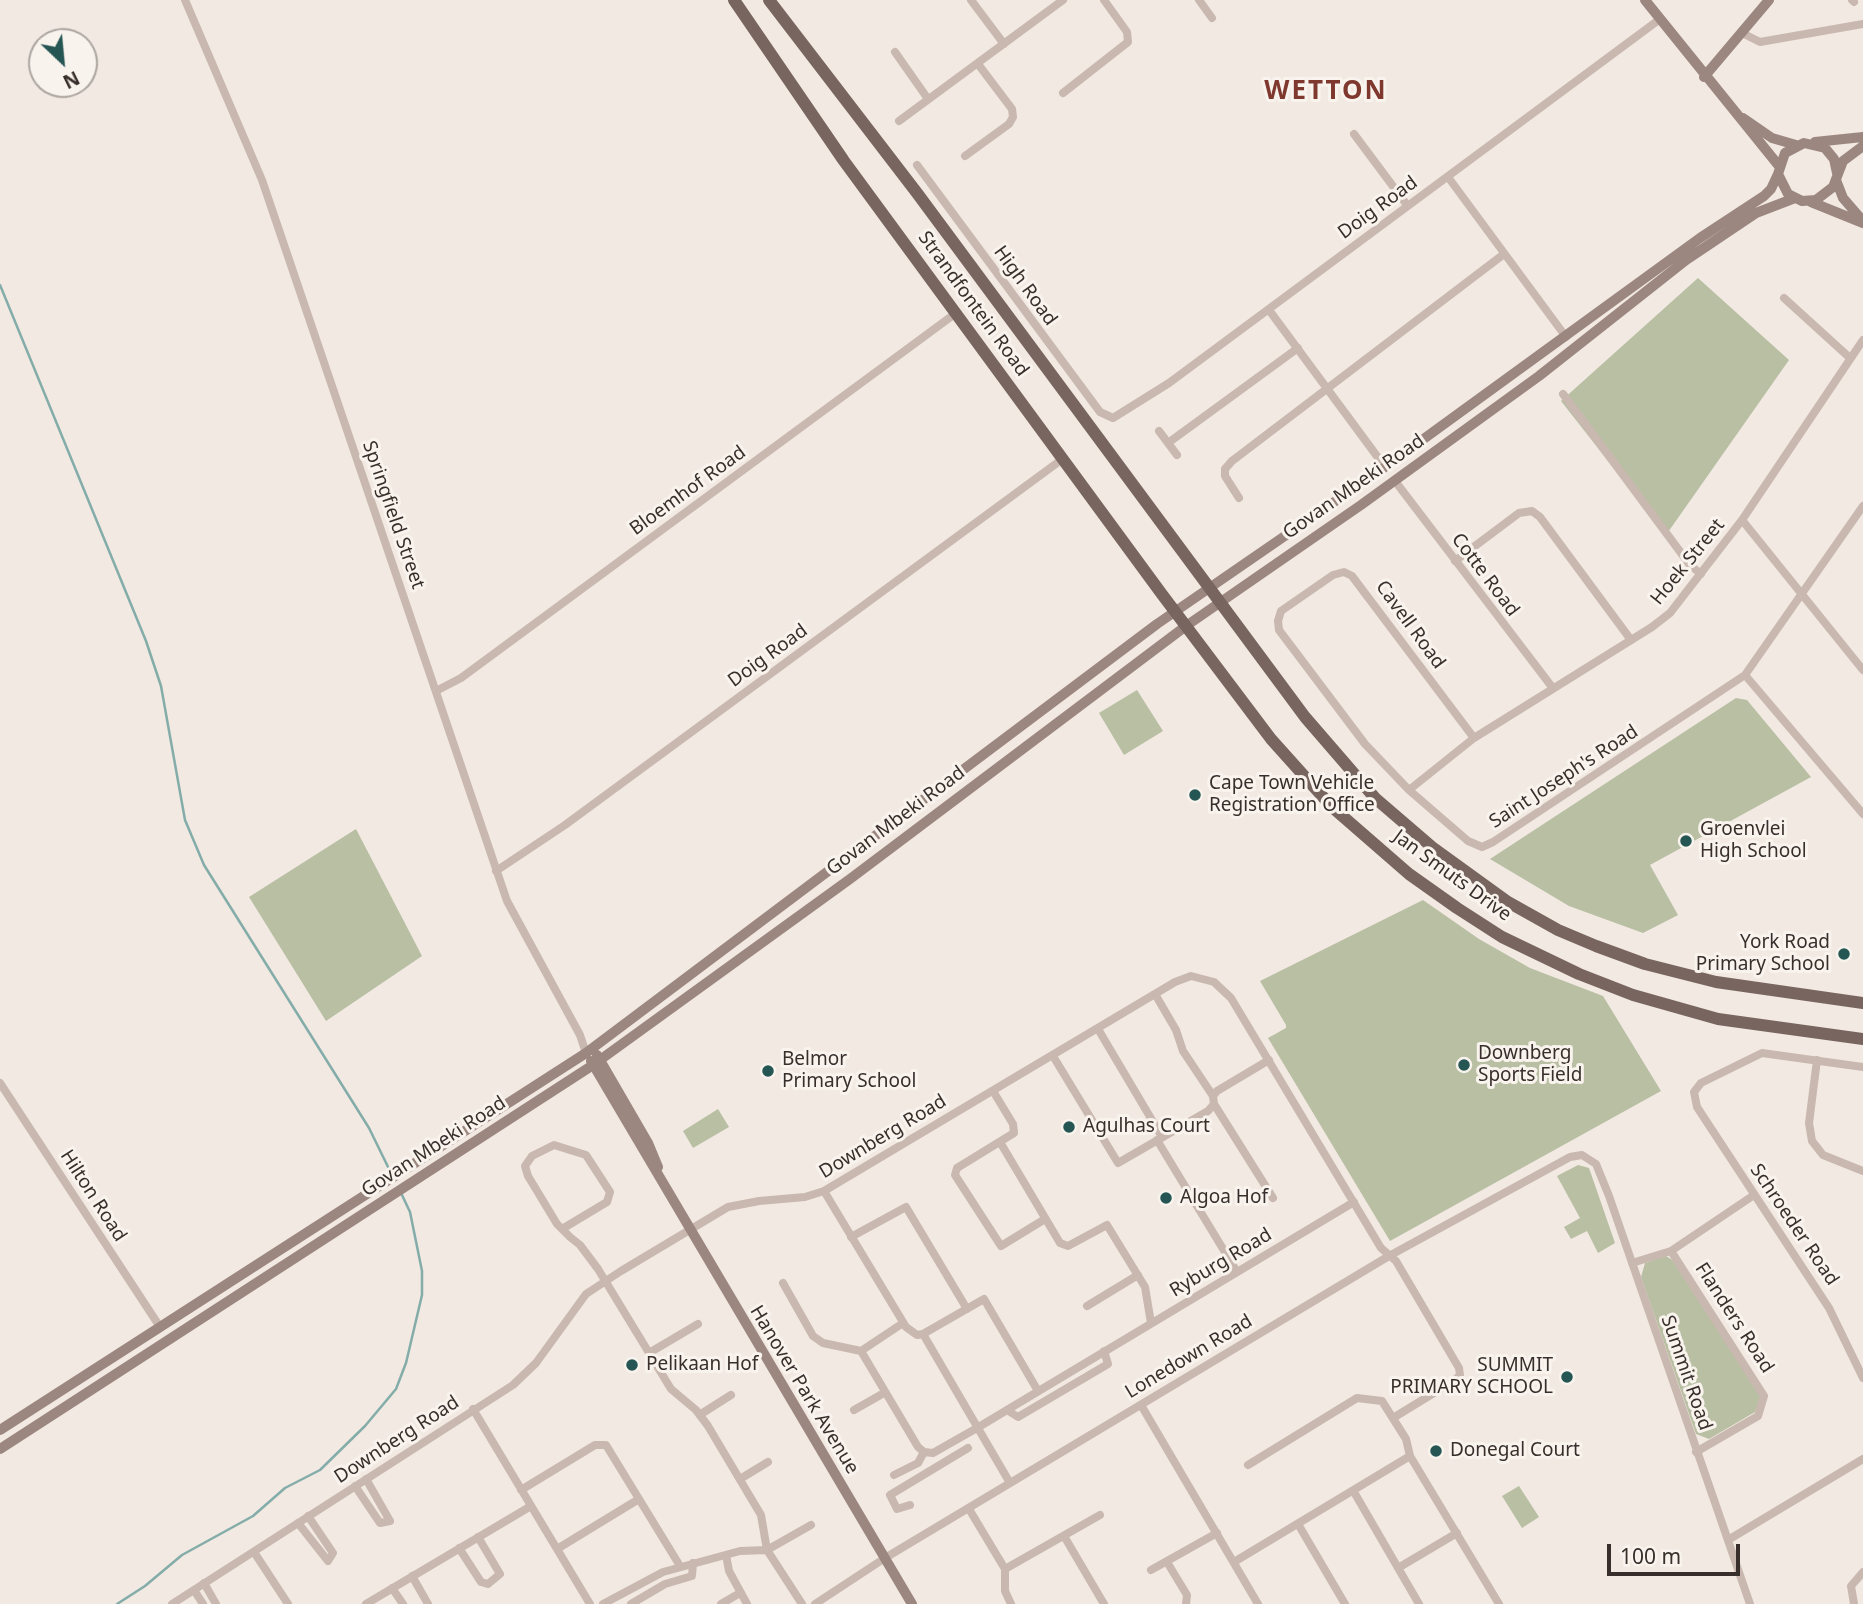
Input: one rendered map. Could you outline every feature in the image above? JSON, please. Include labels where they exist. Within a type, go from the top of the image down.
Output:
[{"type":"main road","name":"Strandfontein Road","points":[[734,0],[844,161],[1186,626]]},
{"type":"main road","name":"Strandfontein Road","points":[[769,0],[917,193],[1219,603]]},
{"type":"main road","points":[[1645,0],[1779,170],[1783,188],[1795,198],[1863,222]]},
{"type":"main road","points":[[1704,77],[1769,0]]},
{"type":"main road","points":[[1735,112],[1772,138],[1796,145],[1863,137]]},
{"type":"main road","points":[[1812,143],[1831,153],[1843,198],[1863,222]]},
{"type":"main road","points":[[1779,170],[1785,153],[1796,145]]},
{"type":"main road","points":[[1809,201],[1823,197],[1846,158],[1863,146]]},
{"type":"main road","name":"Govan Mbeki Road","points":[[0,1430],[589,1050],[1175,611],[1385,467],[1700,238],[1765,195],[1779,170]]},
{"type":"main road","name":"Govan Mbeki Road","points":[[0,1449],[597,1063],[850,879],[1186,626],[1395,481],[1584,342],[1704,247],[1756,213],[1795,198]]},
{"type":"main road","name":"Jan Smuts Drive","points":[[1219,603],[1305,717],[1375,798],[1432,847],[1508,902],[1558,930],[1645,964],[1716,982],[1863,1003]]},
{"type":"main road","name":"Jan Smuts Drive","points":[[1186,626],[1271,739],[1332,807],[1409,874],[1491,930],[1579,974],[1674,1008],[1718,1019],[1863,1039]]},
{"type":"main road","name":"Hanover Park Avenue","points":[[589,1050],[648,1143],[668,1192],[689,1230],[912,1604]]},
{"type":"street","name":"Springfield Street","points":[[185,0],[262,180],[496,871],[516,920],[589,1050]]},
{"type":"street","points":[[971,0],[1004,44]]},
{"type":"street","points":[[899,121],[1063,0]]},
{"type":"street","points":[[1063,93],[1128,43],[1127,32],[1104,0]]},
{"type":"street","points":[[1199,0],[1212,18]]},
{"type":"street","name":"Doig Road","points":[[1113,418],[1169,383],[1660,19]]},
{"type":"street","points":[[1741,33],[1760,42],[1863,24]]},
{"type":"street","points":[[895,52],[928,99]]},
{"type":"street","points":[[965,156],[1009,124],[1013,117],[1012,109],[978,64]]},
{"type":"street","points":[[1354,134],[1407,205]]},
{"type":"street","name":"High Road","points":[[918,165],[1100,412],[1113,418]]},
{"type":"street","points":[[1448,177],[1566,337]]},
{"type":"street","points":[[1239,498],[1225,476],[1225,469],[1232,461],[1504,254]]},
{"type":"street","points":[[1784,298],[1850,358]]},
{"type":"street","points":[[1269,310],[1385,467]]},
{"type":"street","name":"Bloemhof Road","points":[[436,691],[461,678],[956,313]]},
{"type":"street","name":"Hoek Street","points":[[1409,790],[1474,738],[1670,613],[1742,520],[1863,340]]},
{"type":"street","points":[[1168,443],[1298,348]]},
{"type":"street","points":[[1563,394],[1690,565],[1701,574]]},
{"type":"street","points":[[1159,431],[1177,455]]},
{"type":"street","name":"Doig Road","points":[[496,871],[565,825],[1056,463]]},
{"type":"street","name":"Cotte Road","points":[[1395,481],[1552,687]]},
{"type":"street","name":"Saint Joseph's Road","points":[[1304,594],[1281,611],[1279,629],[1338,711],[1409,790],[1468,841],[1477,846],[1488,845],[1745,675],[1863,506]]},
{"type":"street","points":[[1455,561],[1519,513],[1532,511],[1540,517],[1631,640]]},
{"type":"street","points":[[1742,520],[1863,670]]},
{"type":"street","name":"Cavell Road","points":[[1304,594],[1333,575],[1344,572],[1352,576],[1474,738]]},
{"type":"street","points":[[1745,675],[1863,814]]},
{"type":"street","name":"Downberg Road","points":[[172,1604],[526,1374],[572,1309],[604,1282],[728,1207],[758,1201],[804,1198],[824,1191],[1155,994],[1191,976],[1214,982],[1231,998],[1354,1202],[1389,1256],[1396,1261],[1460,1371],[1455,1380],[1393,1418]]},
{"type":"street","points":[[1155,994],[1177,1030],[1184,1051],[1272,1198]]},
{"type":"street","points":[[1098,1029],[1237,1272]]},
{"type":"street","name":"Schroeder Road","points":[[1817,1060],[1758,1054],[1701,1083],[1694,1092],[1697,1107],[1829,1308],[1863,1378]]},
{"type":"street","points":[[1053,1056],[1118,1163],[1160,1139],[1269,1060]]},
{"type":"street","points":[[1863,1067],[1817,1060],[1809,1122],[1812,1141],[1823,1155],[1863,1171]]},
{"type":"street","name":"Hilton Road","points":[[0,1083],[160,1327]]},
{"type":"street","points":[[993,1091],[1015,1129],[1014,1133],[955,1172],[1001,1246],[1045,1219]]},
{"type":"street","points":[[1000,1142],[1058,1241],[1065,1246],[1107,1225],[1146,1290],[1151,1323]]},
{"type":"street","points":[[562,1229],[607,1202],[610,1192],[586,1155],[554,1145],[532,1156],[525,1166],[562,1229],[580,1245],[674,1393],[701,1415],[761,1515],[767,1550],[802,1604]]},
{"type":"street","name":"Lonedown Road","points":[[815,1604],[884,1558],[1389,1256],[1570,1157],[1587,1156]]},
{"type":"street","name":"Summit Road","points":[[1587,1156],[1599,1169],[1750,1604]]},
{"type":"street","points":[[824,1191],[910,1331],[923,1334],[984,1298],[1038,1391]]},
{"type":"street","points":[[1632,1264],[1671,1251],[1754,1195]]},
{"type":"street","name":"Ryburg Road","points":[[924,1452],[933,1453],[977,1428],[1354,1202]]},
{"type":"street","points":[[851,1237],[906,1207],[967,1309]]},
{"type":"street","name":"Flanders Road","points":[[1671,1251],[1764,1396],[1758,1416],[1696,1452]]},
{"type":"street","points":[[1087,1306],[1138,1275]]},
{"type":"street","points":[[783,1283],[813,1336],[823,1343],[862,1351],[903,1323]]},
{"type":"street","points":[[649,1353],[698,1324]]},
{"type":"street","points":[[923,1334],[1010,1483]]},
{"type":"street","points":[[862,1351],[884,1393],[918,1447],[924,1452],[918,1463],[894,1475]]},
{"type":"street","name":"Ryburg Road","points":[[1007,1410],[1018,1417],[1108,1364],[1104,1351]]},
{"type":"street","points":[[854,1410],[884,1393]]},
{"type":"street","points":[[701,1415],[731,1395]]},
{"type":"street","points":[[1248,1465],[1357,1398],[1382,1401],[1408,1444],[1410,1456],[1499,1604]]},
{"type":"street","points":[[1140,1405],[1258,1604]]},
{"type":"street","points":[[473,1409],[590,1604]]},
{"type":"street","points":[[521,1490],[601,1444],[609,1448],[680,1566]]},
{"type":"street","points":[[942,1448],[949,1459]]},
{"type":"street","points":[[910,1505],[897,1509],[890,1495],[968,1448]]},
{"type":"street","points":[[1234,1562],[1410,1456]]},
{"type":"street","points":[[1728,1540],[1863,1459]]},
{"type":"street","points":[[740,1479],[768,1462]]},
{"type":"street","points":[[355,1486],[380,1523],[390,1521],[366,1479]]},
{"type":"street","points":[[1354,1492],[1419,1604]]},
{"type":"street","points":[[557,1549],[639,1499]]},
{"type":"street","points":[[366,1604],[531,1506]]},
{"type":"street","points":[[969,1509],[1004,1569],[1004,1591],[1012,1604]]},
{"type":"street","points":[[1004,1569],[1100,1515]]},
{"type":"street","points":[[298,1523],[323,1559],[328,1561],[333,1553],[308,1516]]},
{"type":"street","points":[[1298,1524],[1345,1604]]},
{"type":"street","points":[[603,1604],[644,1580],[680,1566],[751,1549],[767,1550],[811,1525]]},
{"type":"street","points":[[1152,1570],[1217,1533]]},
{"type":"street","points":[[1398,1568],[1457,1533]]},
{"type":"street","points":[[1064,1536],[1104,1604]]},
{"type":"street","points":[[459,1548],[481,1582],[488,1584],[500,1574],[478,1537]]},
{"type":"street","points":[[254,1552],[288,1604]]},
{"type":"street","points":[[726,1555],[729,1571],[747,1604]]},
{"type":"street","points":[[1167,1562],[1187,1595],[1186,1604]]},
{"type":"street","points":[[631,1604],[665,1584],[692,1576],[693,1563]]},
{"type":"street","points":[[1854,1604],[1851,1586],[1863,1572]]},
{"type":"street","points":[[412,1576],[428,1604]]},
{"type":"street","points":[[204,1583],[215,1604]]},
{"type":"street","points":[[392,1588],[403,1604]]},
{"type":"street","points":[[194,1590],[203,1604]]},
{"type":"street","points":[[721,1604],[740,1592]]},
{"type":"green space","points":[[1698,278],[1789,360],[1666,535],[1561,401]]},
{"type":"green space","points":[[1137,690],[1163,731],[1124,755],[1099,713]]},
{"type":"green space","points":[[1736,698],[1747,700],[1811,777],[1650,865],[1678,915],[1643,933],[1569,906],[1490,859]]},
{"type":"green space","points":[[356,829],[422,956],[326,1021],[249,897]]},
{"type":"green space","name":"Downberg Sports Field","points":[[1423,900],[1479,939],[1530,968],[1603,996],[1661,1091],[1390,1241],[1268,1038],[1286,1028],[1286,1025],[1260,981]]},
{"type":"green space","points":[[718,1109],[729,1127],[693,1148],[683,1131]]},
{"type":"green space","points":[[1578,1165],[1589,1168],[1615,1243],[1598,1253],[1587,1231],[1571,1239],[1564,1227],[1580,1218],[1557,1176]]},
{"type":"green space","points":[[1666,1256],[1674,1261],[1761,1397],[1755,1412],[1709,1439],[1696,1434],[1641,1277],[1645,1263]]},
{"type":"green space","points":[[1519,1486],[1539,1517],[1522,1528],[1502,1496]]},
{"type":"waterway","points":[[0,285],[146,641],[161,686],[185,820],[204,865],[369,1128],[391,1173]]},
{"type":"waterway","points":[[117,1604],[145,1586],[182,1555],[253,1516],[285,1488],[320,1470],[365,1426],[396,1389],[406,1363],[422,1295],[422,1271],[410,1212],[402,1195]]},
{"type":"place","name":"Cape Town Vehicle Registration Office","points":[[1195,795]]},
{"type":"place","name":"Groenvlei High School","points":[[1686,841]]},
{"type":"place","name":"York Road Primary School","points":[[1844,954]]},
{"type":"place","name":"Downberg Sports Field","points":[[1464,1065]]},
{"type":"place","name":"Belmor Primary School","points":[[768,1071]]},
{"type":"place","name":"Agulhas Court","points":[[1069,1127]]},
{"type":"place","name":"Algoa Hof","points":[[1166,1198]]},
{"type":"place","name":"Pelikaan Hof","points":[[632,1365]]},
{"type":"place","name":"SUMMIT PRIMARY SCHOOL","points":[[1567,1377]]},
{"type":"place","name":"Donegal Court","points":[[1436,1451]]},
{"type":"district","name":"WETTON","points":[[1326,92]]}]
